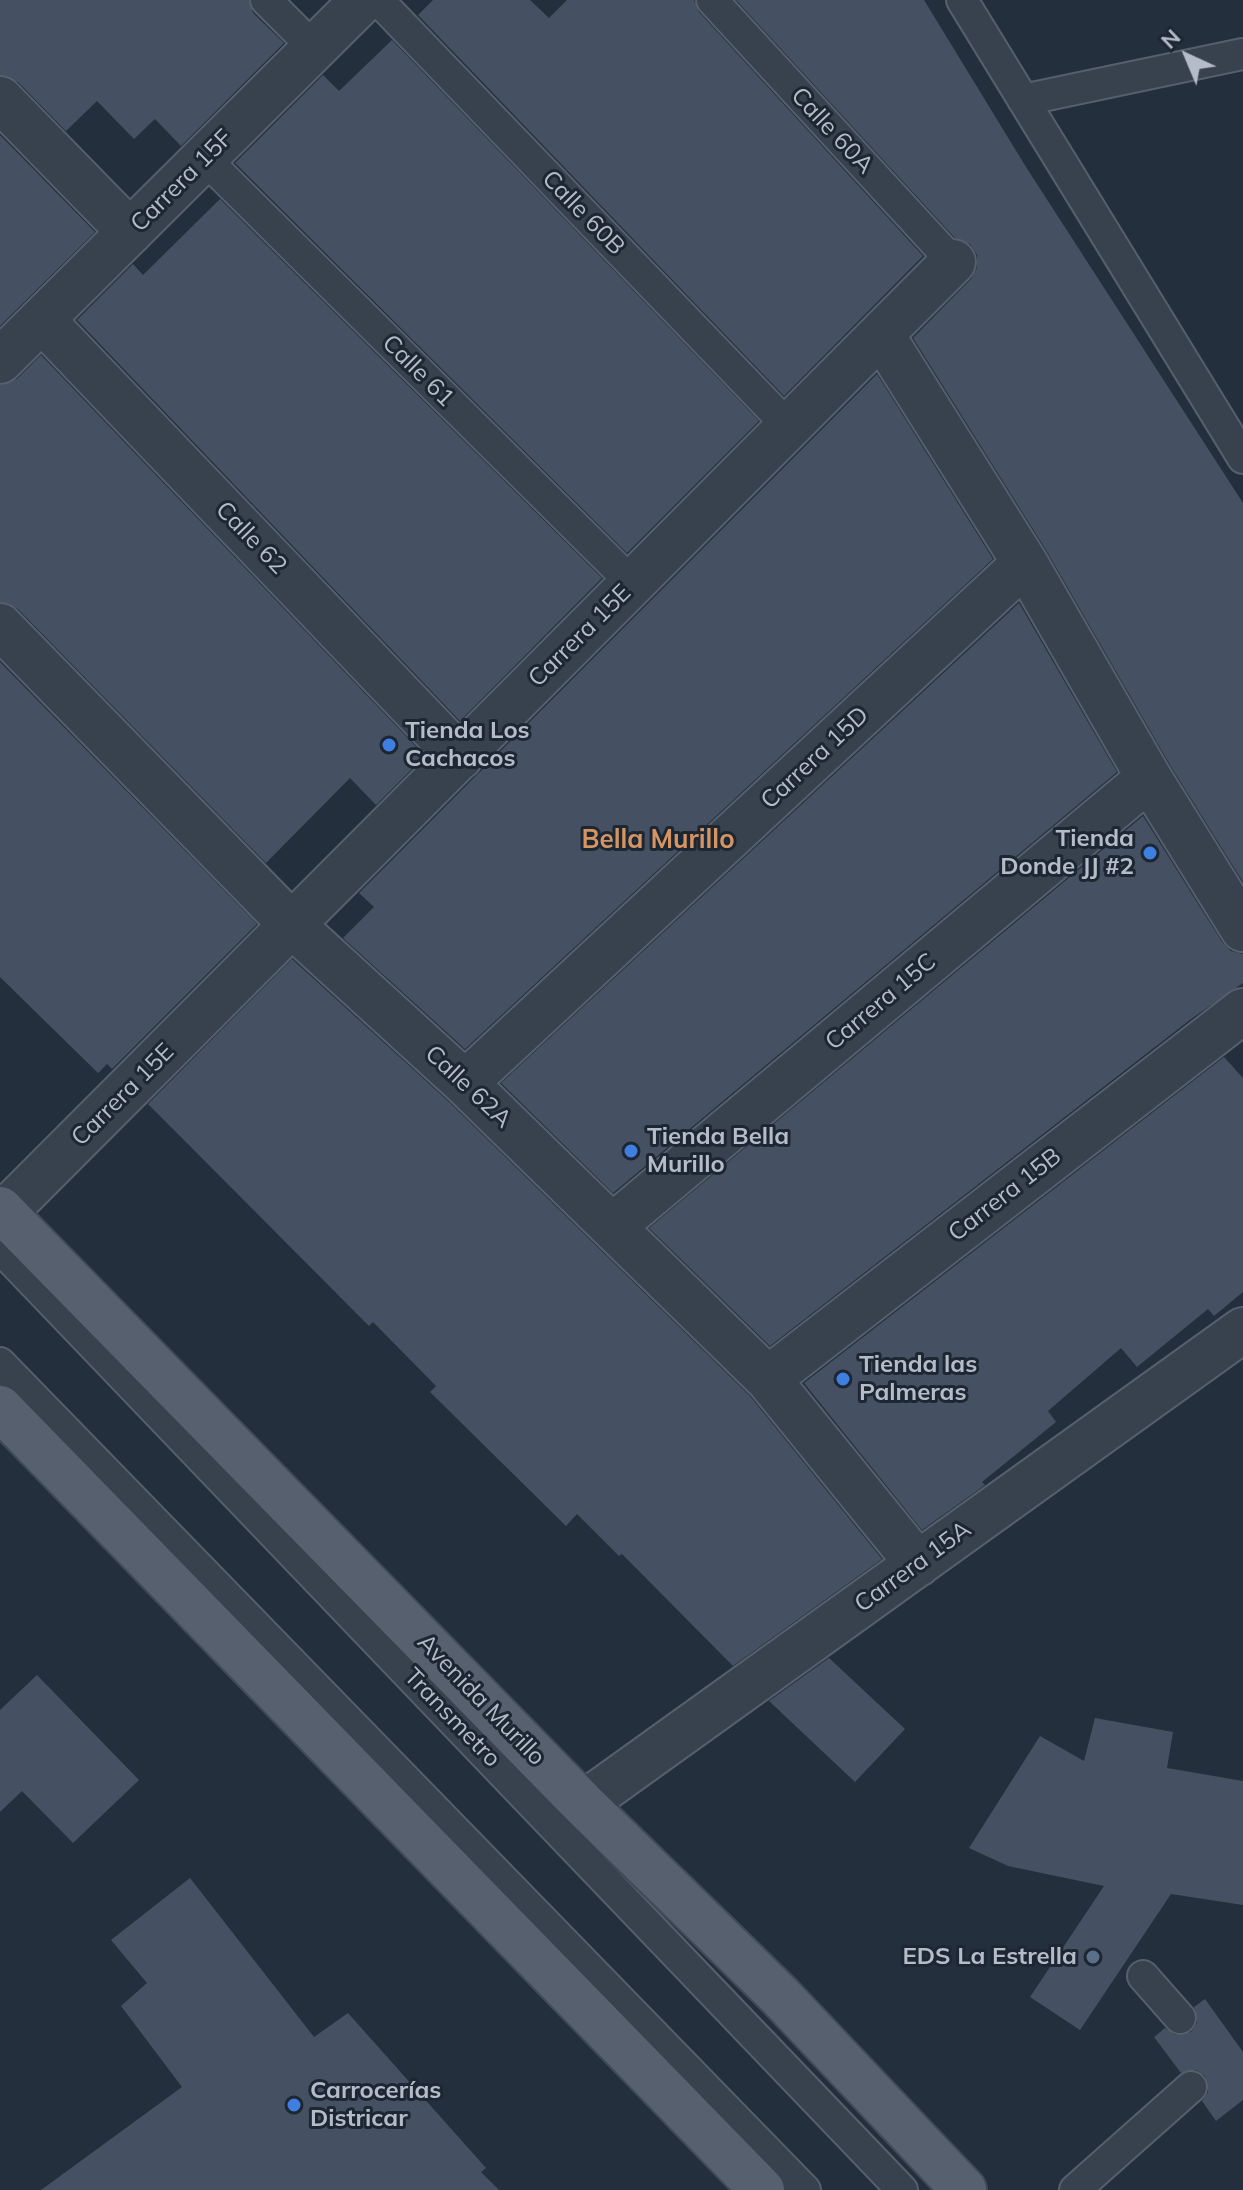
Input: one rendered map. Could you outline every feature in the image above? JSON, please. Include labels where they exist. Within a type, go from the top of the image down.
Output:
[{"type":"main road","name":"Avenida Murillo","points":[[1,1223],[583,1804],[780,1996],[964,2190]]},
{"type":"main road","points":[[0,1408],[756,2188]]},
{"type":"street","name":"Carrera 15F","points":[[0,361],[363,0]]},
{"type":"street","points":[[0,99],[130,232]]},
{"type":"street","name":"Carrera 15E","points":[[1,1223],[292,925],[953,262]]},
{"type":"street","name":"Calle 62","points":[[42,320],[460,757]]},
{"type":"street","points":[[881,334],[1025,563],[1149,778],[1243,929]]},
{"type":"street","name":"Carrera 15D","points":[[465,1083],[1025,563]]},
{"type":"street","name":"Calle 62A","points":[[0,626],[292,925],[465,1083],[768,1379],[918,1564]]},
{"type":"street","name":"Carrera 15C","points":[[613,1226],[1149,778]]},
{"type":"street","name":"Carrera 15B","points":[[768,1379],[1243,1011]]},
{"type":"street","name":"Carrera 15A","points":[[583,1804],[1243,1330]]},
{"type":"lane","points":[[266,0],[314,48]]},
{"type":"lane","name":"Calle 60B","points":[[378,0],[789,427]]},
{"type":"lane","name":"Calle 60A","points":[[712,0],[953,262]]},
{"type":"lane","points":[[962,0],[1243,458]]},
{"type":"lane","points":[[1023,100],[1243,54]]},
{"type":"lane","name":"Calle 61","points":[[204,158],[633,584]]},
{"type":"lane","name":"Transmetro","points":[[1,1223],[902,2190]]},
{"type":"lane","points":[[0,1363],[805,2190]]},
{"type":"lane","points":[[1143,1976],[1180,2018]]},
{"type":"lane","points":[[1075,2190],[1191,2087]]},
{"type":"building","points":[[0,0],[249,0],[253,13],[284,43],[181,146],[155,119],[134,139],[97,101],[66,131],[18,82],[0,75]]},
{"type":"building","points":[[433,0],[530,0],[549,18],[567,0],[694,0],[699,12],[923,256],[784,396],[418,15]]},
{"type":"building","points":[[736,0],[924,0],[1026,167],[1243,503],[1243,882],[1170,765],[1046,550],[913,338],[971,279],[977,268],[977,255],[970,244],[955,238]]},
{"type":"building","points":[[392,40],[759,421],[627,553],[235,163],[323,75],[339,91]]},
{"type":"building","points":[[0,135],[95,232],[0,326]]},
{"type":"building","points":[[220,199],[602,578],[460,721],[77,320],[133,264],[143,275]]},
{"type":"building","points":[[41,355],[425,756],[376,805],[350,778],[266,863],[18,609],[0,602],[0,385],[17,379]]},
{"type":"building","points":[[877,374],[993,559],[465,1049],[343,938],[374,907],[359,893]]},
{"type":"building","points":[[1019,603],[1117,772],[613,1193],[501,1083]]},
{"type":"building","points":[[0,662],[257,924],[112,1069],[107,1064],[98,1073],[0,977]]},
{"type":"building","points":[[1143,816],[1222,942],[1231,951],[1243,954],[1243,983],[1191,1019],[770,1346],[649,1228]]},
{"type":"building","points":[[292,959],[448,1101],[750,1396],[882,1559],[733,1666],[622,1554],[619,1556],[577,1514],[566,1526],[430,1392],[436,1386],[373,1322],[369,1326],[148,1104]]},
{"type":"building","points":[[1224,1057],[1243,1078],[1243,1292],[1214,1316],[1208,1309],[1137,1367],[1121,1348],[1048,1411],[1056,1422],[982,1482],[985,1485],[922,1530],[804,1383]]},
{"type":"building","points":[[829,1658],[905,1729],[855,1782],[769,1701]]},
{"type":"building","points":[[37,1675],[139,1780],[73,1843],[22,1791],[0,1812],[0,1710]]},
{"type":"building","points":[[1095,1718],[1173,1732],[1167,1768],[1243,1781],[1243,1905],[1171,1894],[1080,2030],[1030,1997],[1104,1886],[1008,1866],[969,1848],[1040,1736],[1084,1761]]},
{"type":"building","name":"Carrocerías Districar","points":[[190,1878],[314,2037],[348,2013],[486,2168],[481,2172],[499,2190],[41,2190],[182,2087],[121,2006],[147,1983],[111,1940]]},
{"type":"building","points":[[1205,1999],[1243,2052],[1243,2100],[1216,2121],[1202,2101],[1208,2092],[1205,2076],[1196,2070],[1181,2073],[1154,2037],[1165,2028],[1175,2035],[1191,2032],[1197,2023],[1194,2007]]},
{"type":"place","name":"Tienda Los Cachacos","points":[[389,745]]},
{"type":"place","name":"Tienda Donde JJ #2","points":[[1150,853]]},
{"type":"place","name":"Tienda Bella Murillo","points":[[631,1151]]},
{"type":"place","name":"Tienda las Palmeras","points":[[843,1379]]},
{"type":"place","name":"EDS La Estrella","points":[[1093,1957]]},
{"type":"place","name":"Carrocerías Districar","points":[[294,2105]]},
{"type":"district","name":"Bella Murillo","points":[[658,840]]}]
